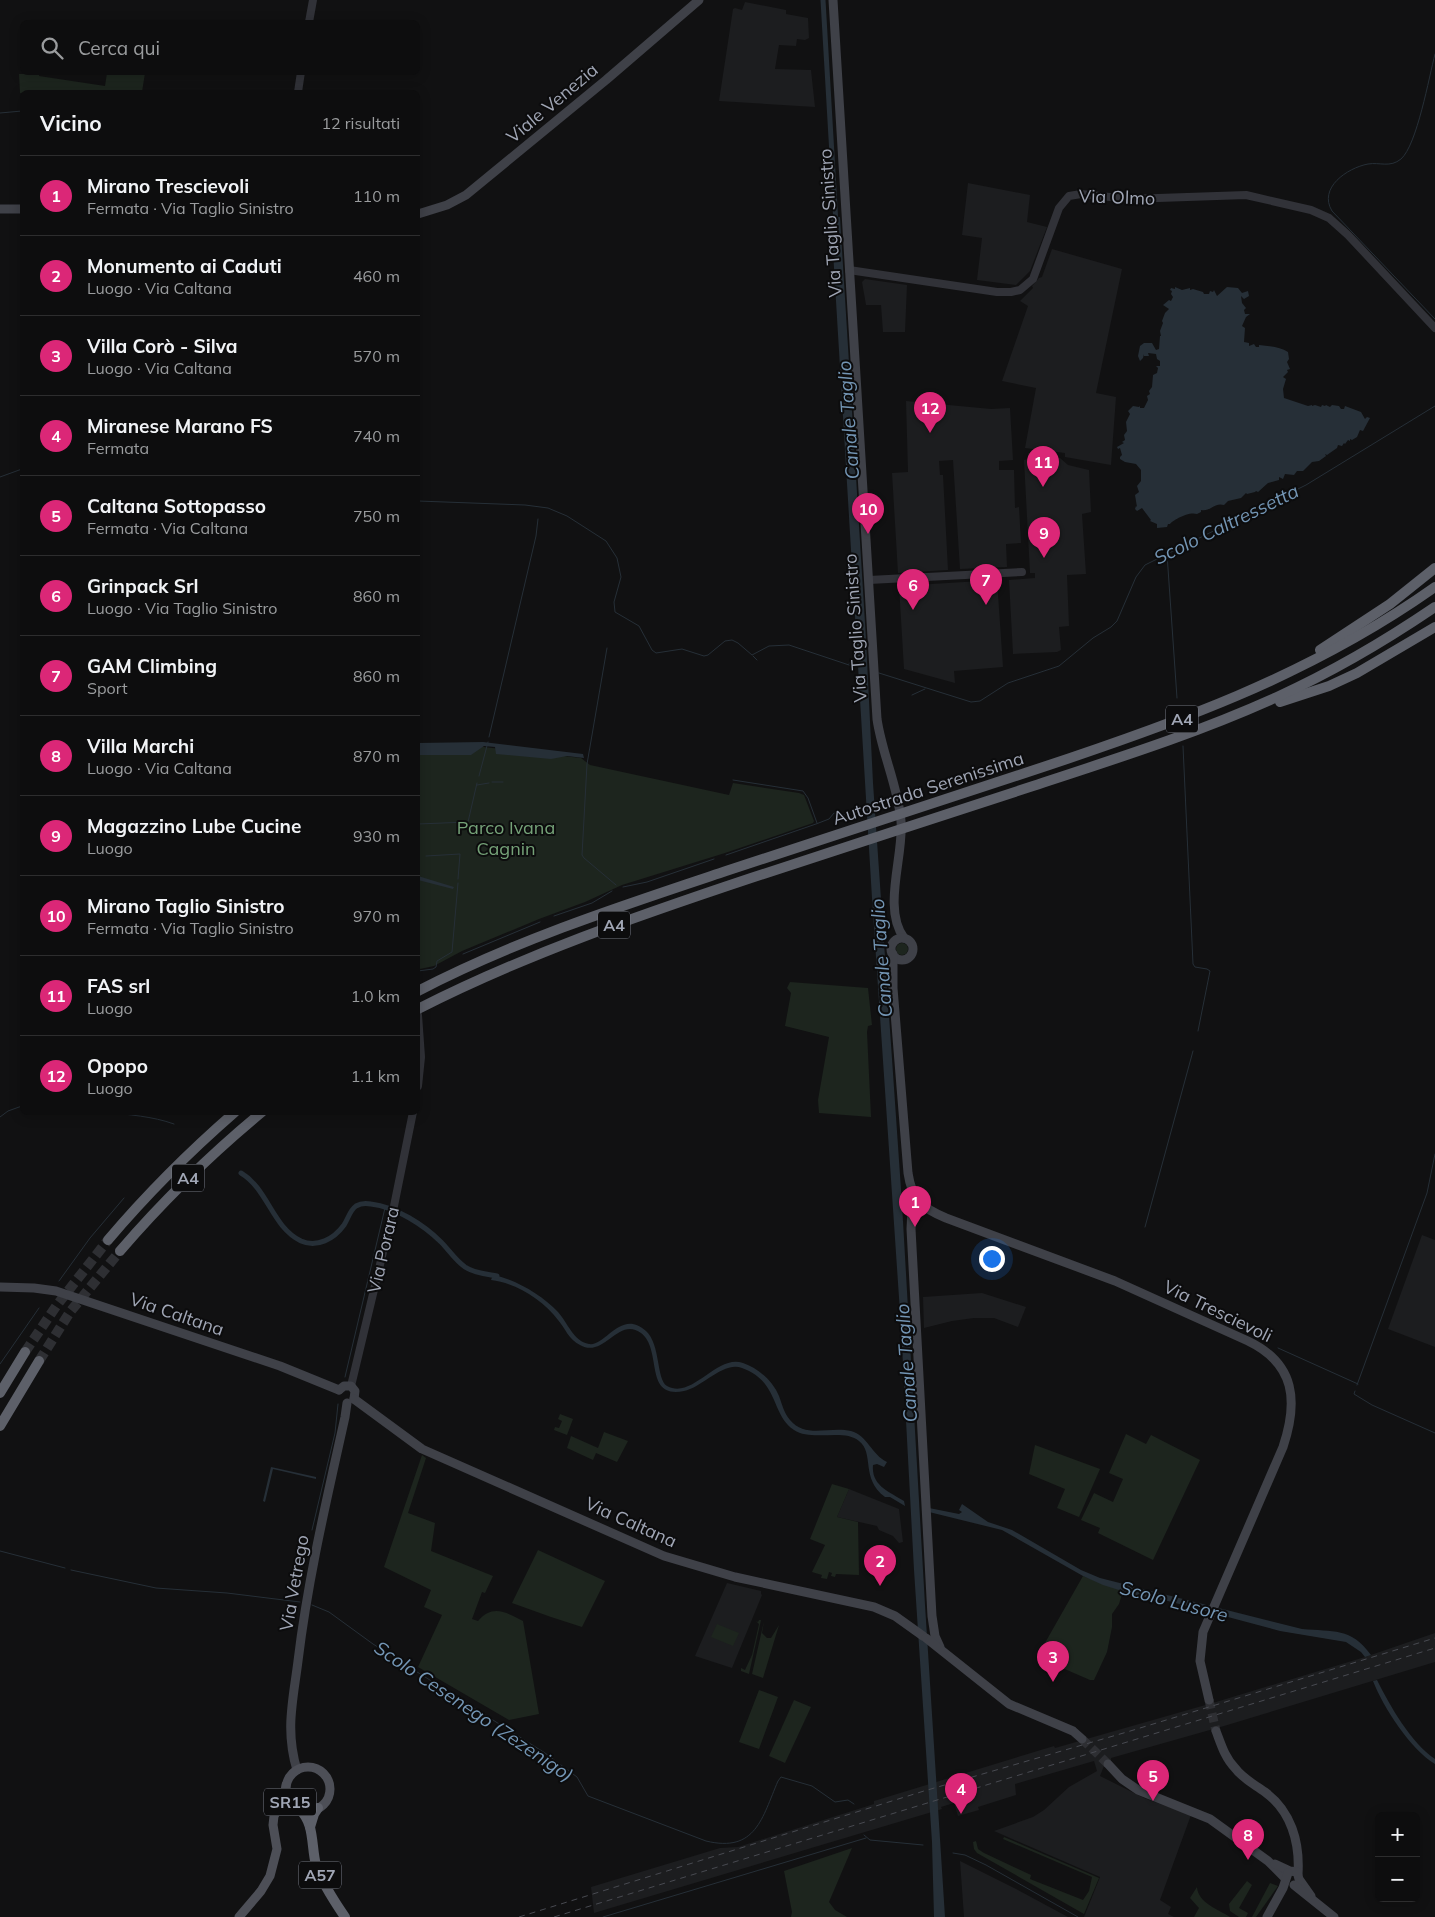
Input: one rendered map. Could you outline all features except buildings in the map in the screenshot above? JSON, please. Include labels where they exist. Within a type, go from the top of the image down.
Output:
[{"type":"highway","points":[[1221,703],[1308,658],[1351,631],[1390,604],[1435,568]]},
{"type":"highway","name":"Autostrada Serenissima","points":[[420,990],[528,940],[604,912],[1127,739],[1221,703],[1267,684],[1321,657],[1370,630],[1435,587]]},
{"type":"highway","name":"Autostrada Serenissima","points":[[420,1008],[491,973],[666,906],[1149,747],[1280,696],[1397,633],[1435,607]]},
{"type":"highway","points":[[1149,747],[1169,743],[1243,717],[1276,703],[1329,686],[1356,673],[1435,627]]},
{"type":"highway","name":"A4","points":[[108,1240],[174,1168],[232,1115]]},
{"type":"highway","name":"A4","points":[[120,1251],[171,1194],[259,1115]]},
{"type":"highway","points":[[0,1393],[25,1352]]},
{"type":"highway","points":[[0,1426],[39,1361]]},
{"type":"highway","points":[[310,1828],[318,1808]]},
{"type":"highway","name":"A57","points":[[298,1809],[306,1816],[310,1828],[316,1864],[324,1882],[345,1917]]},
{"type":"main road","name":"Viale Venezia","points":[[420,213],[447,205],[466,195],[699,0]]},
{"type":"main road","name":"Via Taglio Sinistro","points":[[833,0],[878,723],[899,804],[901,823],[895,891],[891,912],[893,943]]},
{"type":"main road","points":[[0,209],[20,209]]},
{"type":"main road","name":"Via Taglio Sinistro","points":[[895,891],[896,924],[904,938]]},
{"type":"main road","points":[[893,954],[897,958],[904,959],[909,957],[913,950],[911,942],[904,938],[898,939],[893,943],[891,949],[893,954],[893,979],[908,1173],[912,1191],[919,1202],[912,1208],[911,1229],[925,1503],[929,1631],[940,1647],[1009,1704],[1073,1731],[1082,1739]]},
{"type":"main road","points":[[893,979],[904,959]]},
{"type":"main road","name":"Via Trescievoli","points":[[919,1202],[925,1208],[946,1218],[1115,1281],[1230,1332],[1264,1349],[1281,1367],[1292,1396],[1289,1430],[1208,1621],[1200,1647],[1200,1661],[1209,1700]]},
{"type":"main road","name":"Via Caltana","points":[[0,1287],[56,1291],[280,1366],[339,1390],[340,1400],[350,1401],[422,1449],[664,1556],[751,1581],[811,1595],[866,1604],[883,1610],[914,1628],[929,1631]]},
{"type":"main road","points":[[339,1390],[344,1386],[351,1386],[355,1391],[350,1401]]},
{"type":"main road","name":"Via Vetrego","points":[[298,1770],[292,1752],[290,1728],[303,1615],[318,1538],[350,1401]]},
{"type":"main road","points":[[1216,1730],[1234,1768],[1247,1780],[1271,1796],[1287,1816],[1293,1831],[1297,1851],[1292,1878],[1267,1917]]},
{"type":"main road","points":[[1108,1764],[1129,1784],[1169,1803],[1210,1819],[1292,1878],[1334,1917]]},
{"type":"main road","name":"SR15","points":[[312,1768],[322,1773],[328,1781],[328,1796],[318,1808],[311,1811],[298,1809],[289,1801],[286,1786],[292,1774],[298,1770],[312,1768]]},
{"type":"main road","points":[[277,1811],[284,1798],[286,1786]]},
{"type":"main road","points":[[277,1811],[285,1807],[298,1809]]},
{"type":"main road","name":"SR15","points":[[239,1917],[261,1891],[270,1876],[277,1849],[273,1825],[274,1816],[277,1811]]},
{"type":"street","points":[[309,20],[313,0]]},
{"type":"street","points":[[298,90],[300,75]]},
{"type":"street","name":"Via Olmo","points":[[849,270],[998,292],[1011,292],[1024,288],[1033,279],[1059,208],[1069,196],[1081,194],[1129,200],[1246,195],[1311,210],[1329,218],[1435,328]]},
{"type":"street","points":[[868,580],[1022,572]]},
{"type":"street","points":[[420,1039],[420,1062]]},
{"type":"street","name":"Via Porara","points":[[351,1386],[394,1206],[412,1115]]},
{"type":"shaded area","points":[[745,2],[786,10],[786,14],[808,18],[809,38],[805,40],[797,39],[796,46],[779,45],[775,69],[811,70],[815,107],[719,101],[733,9],[742,10]]},
{"type":"shaded area","points":[[968,183],[1030,195],[1027,222],[1047,227],[1030,271],[1016,285],[977,280],[982,238],[962,235]]},
{"type":"shaded area","points":[[1052,249],[1122,269],[1096,393],[1116,397],[1111,465],[1065,457],[1065,453],[1025,448],[1036,388],[1002,381],[1028,306],[1020,301],[1033,288],[1032,286],[1039,278],[1042,277]]},
{"type":"shaded area","points":[[865,279],[907,285],[905,332],[883,332],[881,305],[866,305],[862,282]]},
{"type":"shaded area","points":[[906,401],[991,409],[1010,408],[1013,460],[999,461],[999,470],[1014,470],[1015,508],[1019,507],[1021,543],[1006,544],[1007,567],[960,569],[953,460],[939,461],[940,475],[943,475],[948,570],[898,573],[892,473],[908,472]]},
{"type":"shaded area","points":[[1028,453],[1060,458],[1068,465],[1089,470],[1091,512],[1082,514],[1086,574],[1067,575],[1069,626],[1059,627],[1061,650],[1057,652],[1013,654],[1009,580],[1035,578],[1035,573],[1030,573],[1024,460],[1028,459]]},
{"type":"shaded area","points":[[997,580],[1003,667],[954,671],[955,683],[904,669],[899,586]]},
{"type":"shaded area","points":[[1422,1235],[1435,1240],[1435,1347],[1388,1329]]},
{"type":"shaded area","points":[[982,1293],[1026,1307],[1018,1327],[994,1318],[974,1318],[924,1328],[923,1297]]},
{"type":"shaded area","points":[[849,1489],[899,1509],[903,1542],[899,1543],[893,1536],[879,1530],[877,1526],[837,1517]]},
{"type":"shaded area","points":[[727,1583],[761,1591],[762,1595],[732,1668],[695,1656]]},
{"type":"shaded area","points":[[1435,1633],[1435,1662],[1111,1758],[1111,1763],[1104,1766],[1100,1776],[1144,1798],[1191,1815],[1160,1900],[1171,1907],[1168,1914],[1174,1917],[1084,1917],[1100,1877],[994,1831],[1033,1817],[1044,1810],[1069,1787],[1097,1771],[1094,1761],[1015,1784],[1016,1795],[978,1807],[979,1810],[958,1816],[954,1803],[941,1807],[942,1809],[594,1913],[591,1887],[720,1848],[738,1847],[874,1804],[874,1801],[1054,1746],[1055,1748],[1216,1702],[1365,1657]]},
{"type":"shaded area","points":[[960,1861],[1016,1889],[1068,1917],[964,1917]]},
{"type":"green space","points":[[19,74],[39,75],[105,86],[107,75],[145,75],[142,90],[20,90],[20,93]]},
{"type":"green space","name":"Parco Ivana Cagnin","points":[[420,747],[484,747],[581,758],[590,765],[729,795],[733,783],[804,795],[814,821],[813,823],[622,885],[585,902],[462,951],[434,966],[420,969]]},
{"type":"green space","points":[[904,943],[907,944],[907,954],[900,955],[897,954],[896,947],[897,944]]},
{"type":"green space","points":[[790,982],[868,988],[872,1025],[868,1026],[867,1032],[871,1117],[819,1113],[818,1100],[829,1037],[785,1026],[791,993],[787,988]]},
{"type":"green space","points":[[560,1414],[573,1419],[567,1435],[554,1430],[555,1427],[559,1428],[562,1421],[558,1419]]},
{"type":"green space","points":[[604,1432],[628,1441],[617,1462],[596,1453],[593,1460],[567,1448],[571,1436],[598,1448]]},
{"type":"green space","points":[[1126,1434],[1146,1444],[1151,1435],[1200,1460],[1153,1560],[1098,1533],[1100,1528],[1081,1520],[1094,1493],[1113,1502],[1123,1479],[1109,1473]]},
{"type":"green space","points":[[1035,1445],[1100,1469],[1079,1517],[1057,1508],[1065,1489],[1029,1474]]},
{"type":"green space","points":[[422,1455],[426,1458],[408,1513],[435,1523],[431,1551],[493,1576],[485,1593],[482,1592],[472,1619],[478,1621],[489,1613],[499,1611],[523,1621],[539,1714],[509,1720],[418,1667],[442,1615],[424,1607],[431,1590],[384,1567]]},
{"type":"green space","points":[[832,1484],[849,1489],[837,1517],[858,1522],[859,1575],[836,1574],[835,1577],[831,1576],[832,1573],[829,1572],[827,1579],[821,1578],[822,1575],[812,1572],[825,1545],[810,1539]]},
{"type":"green space","points":[[538,1550],[605,1581],[582,1627],[512,1603]]},
{"type":"green space","points":[[1083,1576],[1123,1591],[1119,1604],[1112,1614],[1112,1627],[1107,1652],[1094,1680],[1037,1657]]},
{"type":"green space","points":[[761,1620],[749,1674],[741,1671],[741,1668],[745,1670],[752,1655],[759,1624],[756,1621],[758,1622]]},
{"type":"green space","points":[[764,1621],[762,1633],[767,1638],[771,1638],[779,1625],[763,1678],[752,1674]]},
{"type":"green space","points":[[717,1624],[739,1633],[733,1646],[711,1637]]},
{"type":"green space","points":[[759,1690],[778,1697],[759,1749],[739,1742]]},
{"type":"green space","points":[[794,1700],[811,1707],[785,1763],[769,1756]]},
{"type":"green space","points":[[1004,1837],[1099,1878],[1084,1914],[977,1853],[974,1849],[973,1842],[976,1841],[978,1849],[1031,1875],[1030,1879],[1083,1900],[1089,1891],[1092,1877],[1003,1839]]},
{"type":"green space","points":[[852,1848],[829,1902],[835,1910],[847,1917],[791,1917],[792,1912],[784,1871]]},
{"type":"green space","points":[[1247,1881],[1252,1885],[1239,1908],[1248,1913],[1246,1917],[1239,1917],[1230,1911],[1229,1904]]},
{"type":"green space","points":[[1270,1883],[1278,1886],[1256,1917],[1252,1917]]},
{"type":"green space","points":[[1197,1887],[1198,1893],[1205,1901],[1230,1917],[1194,1917],[1199,1908],[1190,1898]]},
{"type":"water","points":[[840,217],[873,783],[902,1204],[945,1917],[934,1917],[932,1842],[914,1570],[901,1327],[872,898],[831,218]]},
{"type":"water","points":[[1175,287],[1182,290],[1190,288],[1190,290],[1193,289],[1204,294],[1209,294],[1210,291],[1213,292],[1214,290],[1217,296],[1227,287],[1238,288],[1242,293],[1248,291],[1249,296],[1244,299],[1241,296],[1242,303],[1246,308],[1244,310],[1245,314],[1250,314],[1246,317],[1242,326],[1245,328],[1244,342],[1249,343],[1249,346],[1254,344],[1256,347],[1259,347],[1259,345],[1270,346],[1288,352],[1289,359],[1287,362],[1290,369],[1287,370],[1288,372],[1283,377],[1286,379],[1283,389],[1284,398],[1308,406],[1315,405],[1321,407],[1326,405],[1330,407],[1332,405],[1344,409],[1345,406],[1361,412],[1365,419],[1367,417],[1370,418],[1363,431],[1360,430],[1357,437],[1352,440],[1350,439],[1350,441],[1348,440],[1342,446],[1338,445],[1337,448],[1327,455],[1325,454],[1326,456],[1319,461],[1312,462],[1303,471],[1297,471],[1294,475],[1285,474],[1283,479],[1279,477],[1279,480],[1268,483],[1258,492],[1246,493],[1241,498],[1228,501],[1224,505],[1221,504],[1207,510],[1201,510],[1197,514],[1193,513],[1181,517],[1168,524],[1167,527],[1157,528],[1157,524],[1150,521],[1142,508],[1137,511],[1135,509],[1137,507],[1135,495],[1139,492],[1137,486],[1141,481],[1141,470],[1136,464],[1120,459],[1122,455],[1120,448],[1118,449],[1117,447],[1124,443],[1122,442],[1125,440],[1124,435],[1127,431],[1126,422],[1130,414],[1128,411],[1133,406],[1144,408],[1152,387],[1153,375],[1157,373],[1158,368],[1156,366],[1160,366],[1160,361],[1157,359],[1156,354],[1148,353],[1149,356],[1144,356],[1144,354],[1140,361],[1138,356],[1140,346],[1144,343],[1152,343],[1156,350],[1159,349],[1162,321],[1169,309],[1163,305],[1169,300],[1171,301],[1173,297],[1170,290],[1171,288],[1175,289]]},
{"type":"water","points":[[483,742],[583,754],[584,758],[567,756],[551,759],[496,754],[495,747],[484,746],[471,755],[420,755],[420,743]]},
{"type":"water","points":[[420,877],[454,887],[453,889],[420,881]]},
{"type":"water","points":[[493,1275],[519,1284],[544,1300],[558,1312],[575,1335],[583,1342],[595,1343],[621,1326],[637,1325],[651,1337],[661,1376],[667,1386],[677,1389],[686,1387],[723,1365],[733,1362],[743,1363],[754,1368],[773,1385],[786,1414],[796,1426],[811,1431],[843,1430],[857,1433],[877,1455],[887,1462],[884,1467],[877,1464],[873,1465],[873,1472],[878,1483],[904,1501],[905,1506],[890,1497],[885,1497],[877,1490],[870,1474],[864,1446],[859,1441],[845,1435],[810,1435],[794,1430],[781,1416],[769,1389],[754,1374],[742,1368],[727,1368],[691,1389],[671,1392],[663,1388],[658,1381],[651,1350],[641,1333],[633,1329],[625,1330],[596,1347],[589,1348],[580,1345],[573,1340],[561,1323],[537,1299],[510,1285],[491,1280]]},
{"type":"water","points":[[271,1467],[316,1477],[316,1479],[273,1469],[265,1502],[263,1501]]},
{"type":"water","points":[[962,1504],[988,1522],[1012,1530],[1081,1570],[1100,1578],[1302,1629],[1332,1631],[1349,1635],[1364,1646],[1371,1655],[1365,1657],[1346,1642],[1280,1631],[1168,1601],[1135,1595],[1103,1585],[1083,1576],[1002,1530],[929,1512],[929,1508],[959,1514],[962,1512],[959,1510]]},
{"type":"water","points":[[1377,1680],[1402,1723],[1418,1744],[1435,1759],[1435,1764],[1417,1749],[1399,1727],[1373,1681]]},
{"type":"waterway","name":"Canale Taglio","points":[[823,0],[836,224]]},
{"type":"waterway","points":[[1435,54],[1417,126],[1407,151],[1401,159],[1393,163],[1360,166],[1337,180],[1329,195],[1332,211],[1435,319]]},
{"type":"waterway","points":[[0,113],[20,111]]},
{"type":"waterway","name":"Scolo Caltressetta","points":[[879,673],[971,702],[980,701],[1008,683],[1059,666],[1117,621],[1136,577],[1145,565],[1306,485],[1435,406]]},
{"type":"waterway","name":"Scolo Caltressetta","points":[[0,477],[20,470]]},
{"type":"waterway","name":"Scolo Caltressetta","points":[[420,501],[525,505],[548,508],[567,516],[606,541],[617,558],[621,577],[614,602],[615,612],[639,626],[652,650],[656,653],[682,649],[704,656],[708,655],[725,641],[732,640],[752,655],[769,646],[789,645],[852,666]]},
{"type":"waterway","points":[[489,737],[536,536],[538,519]]},
{"type":"waterway","points":[[1167,554],[1177,698]]},
{"type":"waterway","points":[[607,648],[587,764],[582,855],[616,885]]},
{"type":"waterway","points":[[753,656],[757,660]]},
{"type":"waterway","name":"Scolo Caltressetta","points":[[849,664],[852,659]]},
{"type":"waterway","points":[[912,695],[925,689]]},
{"type":"waterway","points":[[479,776],[488,742]]},
{"type":"waterway","points":[[1183,746],[1193,964],[1195,967],[1210,971],[1198,1031]]},
{"type":"waterway","points":[[733,780],[803,791],[808,798],[817,823]]},
{"type":"waterway","points":[[492,782],[503,782]]},
{"type":"waterway","points":[[420,824],[468,822],[477,783]]},
{"type":"waterway","points":[[477,785],[489,783]]},
{"type":"waterway","points":[[726,855],[829,819],[834,813],[845,815]]},
{"type":"waterway","points":[[426,856],[460,854],[458,879]]},
{"type":"waterway","points":[[623,887],[647,882],[714,859]]},
{"type":"waterway","points":[[420,971],[433,969],[436,967],[437,961],[452,952],[458,883]]},
{"type":"waterway","points":[[554,916],[592,903],[612,891]]},
{"type":"waterway","points":[[463,954],[540,922]]},
{"type":"waterway","points":[[1145,1227],[1193,1051]]},
{"type":"waterway","name":"Scolo Lusore","points":[[0,1117],[8,1111],[20,1107]]},
{"type":"waterway","name":"Scolo Lusore","points":[[132,1115],[149,1117],[174,1124]]},
{"type":"waterway","points":[[1357,1385],[1427,1193],[1435,1154]]},
{"type":"waterway","name":"Scolo Lusore","points":[[241,1173],[258,1188],[283,1227],[301,1241],[307,1243],[325,1241],[340,1230],[354,1208],[365,1203],[371,1204],[400,1213],[418,1223],[444,1245],[465,1267],[480,1273],[497,1276]]},
{"type":"waterway","points":[[59,1281],[90,1238],[124,1198]]},
{"type":"waterway","points":[[345,1377],[385,1208]]},
{"type":"waterway","points":[[0,1364],[39,1308]]},
{"type":"waterway","points":[[1278,1348],[1358,1384]]},
{"type":"waterway","points":[[1355,1391],[1354,1394],[1372,1405],[1435,1433]]},
{"type":"waterway","points":[[312,1530],[335,1433],[338,1404]]},
{"type":"waterway","name":"Scolo Cesenego (Zezenigo)","points":[[0,1551],[65,1568]]},
{"type":"waterway","name":"Scolo Cesenego (Zezenigo)","points":[[71,1570],[156,1588],[227,1593],[300,1602]]},
{"type":"waterway","name":"Scolo Cesenego (Zezenigo)","points":[[312,1605],[329,1612],[373,1644],[545,1753],[577,1777],[588,1796],[706,1841],[736,1842],[747,1837],[761,1819],[781,1777],[812,1786],[835,1802],[848,1800],[854,1804]]},
{"type":"waterway","name":"Scolo Cesenego (Zezenigo)","points":[[864,1835],[870,1840],[923,1845]]},
{"type":"waterway","points":[[603,1917],[866,1838]]},
{"type":"waterway","name":"Scolo Cesenego (Zezenigo)","points":[[953,1853],[965,1855],[986,1865],[1078,1917]]},
{"type":"tunnel","points":[[25,1352],[57,1305],[108,1240]]},
{"type":"tunnel","points":[[39,1361],[70,1312],[120,1251]]},
{"type":"tunnel","points":[[1209,1700],[1216,1731]]},
{"type":"tunnel","points":[[1082,1739],[1108,1764]]},
{"type":"railway","points":[[519,1917],[924,1791],[1127,1732],[1435,1638]]},
{"type":"railway","points":[[554,1917],[1435,1648]]},
{"type":"place","name":"Opopo","points":[[930,433]]},
{"type":"place","name":"FAS srl","points":[[1043,487]]},
{"type":"place","name":"Mirano Taglio Sinistro","points":[[868,534]]},
{"type":"place","name":"Magazzino Lube Cucine","points":[[1044,558]]},
{"type":"place","name":"GAM Climbing","points":[[986,605]]},
{"type":"place","name":"Grinpack Srl","points":[[913,610]]},
{"type":"place","name":"Mirano Trescievoli","points":[[915,1227]]},
{"type":"place","name":"Monumento ai Caduti","points":[[880,1586]]},
{"type":"place","name":"Villa Corò - Silva","points":[[1053,1682]]},
{"type":"place","name":"Caltana Sottopasso","points":[[1153,1801]]},
{"type":"place","name":"Miranese Marano FS","points":[[961,1814]]},
{"type":"place","name":"Villa Marchi","points":[[1248,1860]]}]
